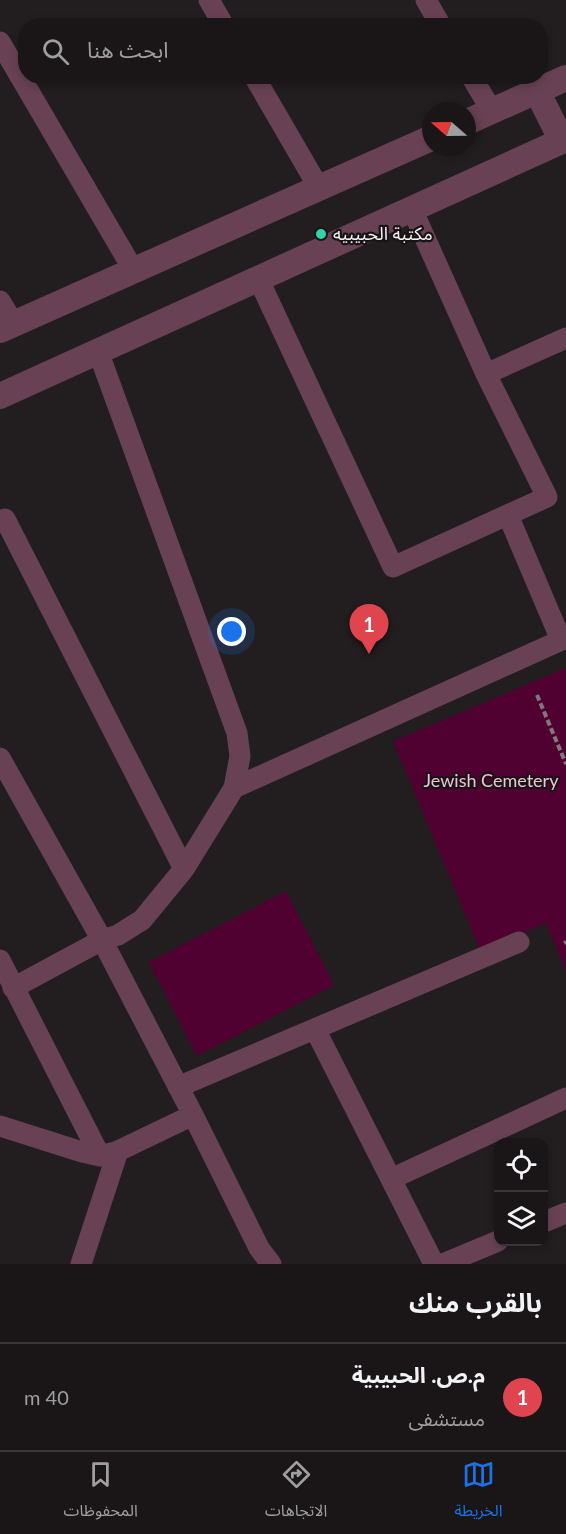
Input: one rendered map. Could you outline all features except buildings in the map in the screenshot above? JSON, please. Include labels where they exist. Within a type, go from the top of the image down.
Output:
[{"type":"street","points":[[209,0],[219,18]]},
{"type":"street","points":[[426,0],[436,18]]},
{"type":"street","points":[[0,42],[18,73]]},
{"type":"street","points":[[476,118],[566,78]]},
{"type":"street","points":[[25,84],[134,271]]},
{"type":"street","points":[[259,84],[319,188]]},
{"type":"street","points":[[476,84],[492,111]]},
{"type":"street","points":[[0,396],[564,140],[537,91]]},
{"type":"street","points":[[0,302],[7,327],[422,142]]},
{"type":"street","points":[[258,279],[393,567],[546,497],[486,374],[412,209]]},
{"type":"street","points":[[486,374],[566,338]]},
{"type":"street","points":[[13,988],[142,920],[184,869],[234,788],[240,756],[237,733],[98,351]]},
{"type":"street","points":[[234,788],[564,639],[507,515]]},
{"type":"street","points":[[5,519],[184,869]]},
{"type":"street","points":[[0,758],[102,940],[259,1248],[271,1264]]},
{"type":"street","points":[[178,1087],[519,942]]},
{"type":"street","points":[[0,960],[13,988],[109,1154],[81,1264]]},
{"type":"street","points":[[315,1029],[434,1264]]},
{"type":"street","points":[[391,1179],[566,1098]]},
{"type":"street","points":[[0,1126],[82,1152],[109,1154],[193,1116]]},
{"type":"street","points":[[548,1220],[566,1213]]},
{"type":"street","points":[[443,1264],[494,1243]]},
{"type":"path","points":[[537,695],[566,764]]},
{"type":"green space","name":"Jewish Cemetery","points":[[566,668],[566,971],[546,923],[480,950],[393,741]]},
{"type":"green space","points":[[286,891],[334,985],[197,1056],[149,962]]},
{"type":"place","name":"مكتبة الحبيبيه","points":[[321,234]]},
{"type":"place","name":"م.ص. الحبيبية","points":[[369,654]]}]
